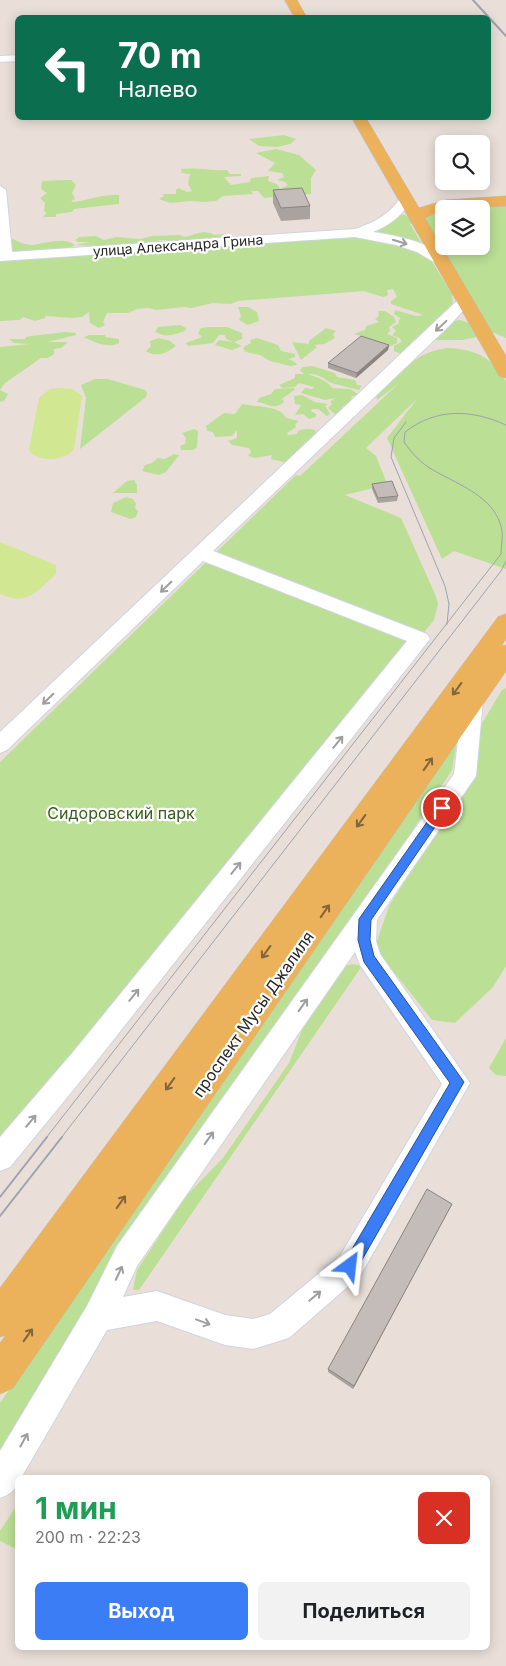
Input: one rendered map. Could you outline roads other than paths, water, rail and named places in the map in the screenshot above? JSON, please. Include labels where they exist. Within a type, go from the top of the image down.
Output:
[{"type":"main road","points":[[291,0],[299,15]]},
{"type":"main road","points":[[360,120],[506,372]]},
{"type":"main road","points":[[411,208],[424,210],[439,206],[506,201]]},
{"type":"main road","points":[[477,322],[492,338],[506,345]]},
{"type":"main road","name":"проспект Мусы Джалиля","points":[[0,1319],[506,622]]},
{"type":"main road","name":"проспект Мусы Джалиля","points":[[0,1375],[506,653]]},
{"type":"street","points":[[0,59],[15,58]]},
{"type":"street","points":[[0,190],[3,257]]},
{"type":"street","points":[[355,234],[375,226],[401,208],[411,208]]},
{"type":"street","points":[[355,234],[405,244],[442,261]]},
{"type":"street","name":"улица Александра Грина","points":[[3,257],[355,234]]},
{"type":"street","points":[[0,745],[465,301]]},
{"type":"street","points":[[0,1158],[83,1059],[420,640],[201,553]]},
{"type":"street","points":[[0,1482],[98,1317],[127,1256],[271,1048],[365,919],[465,776],[473,700]]},
{"type":"street","points":[[98,1317],[157,1306],[225,1330],[253,1334],[278,1327],[350,1266],[457,1082],[369,958],[364,940],[365,919]]},
{"type":"tram line","points":[[447,623],[501,554],[502,531],[492,508],[483,499],[421,462],[404,442],[405,432],[429,419],[454,413],[480,416],[506,425]]},
{"type":"tram line","points":[[406,422],[394,438],[391,457],[445,586],[449,604],[447,623]]},
{"type":"tram line","points":[[61,1138],[501,571],[506,561]]},
{"type":"tram line","points":[[46,1138],[447,623]]},
{"type":"tram line","points":[[0,1197],[47,1137]]},
{"type":"tram line","points":[[0,1216],[62,1137]]},
{"type":"railway","points":[[473,0],[487,15]]},
{"type":"railway","points":[[491,20],[506,36]]},
{"type":"park label","name":"Сидоровский парк","points":[[121,813]]}]
